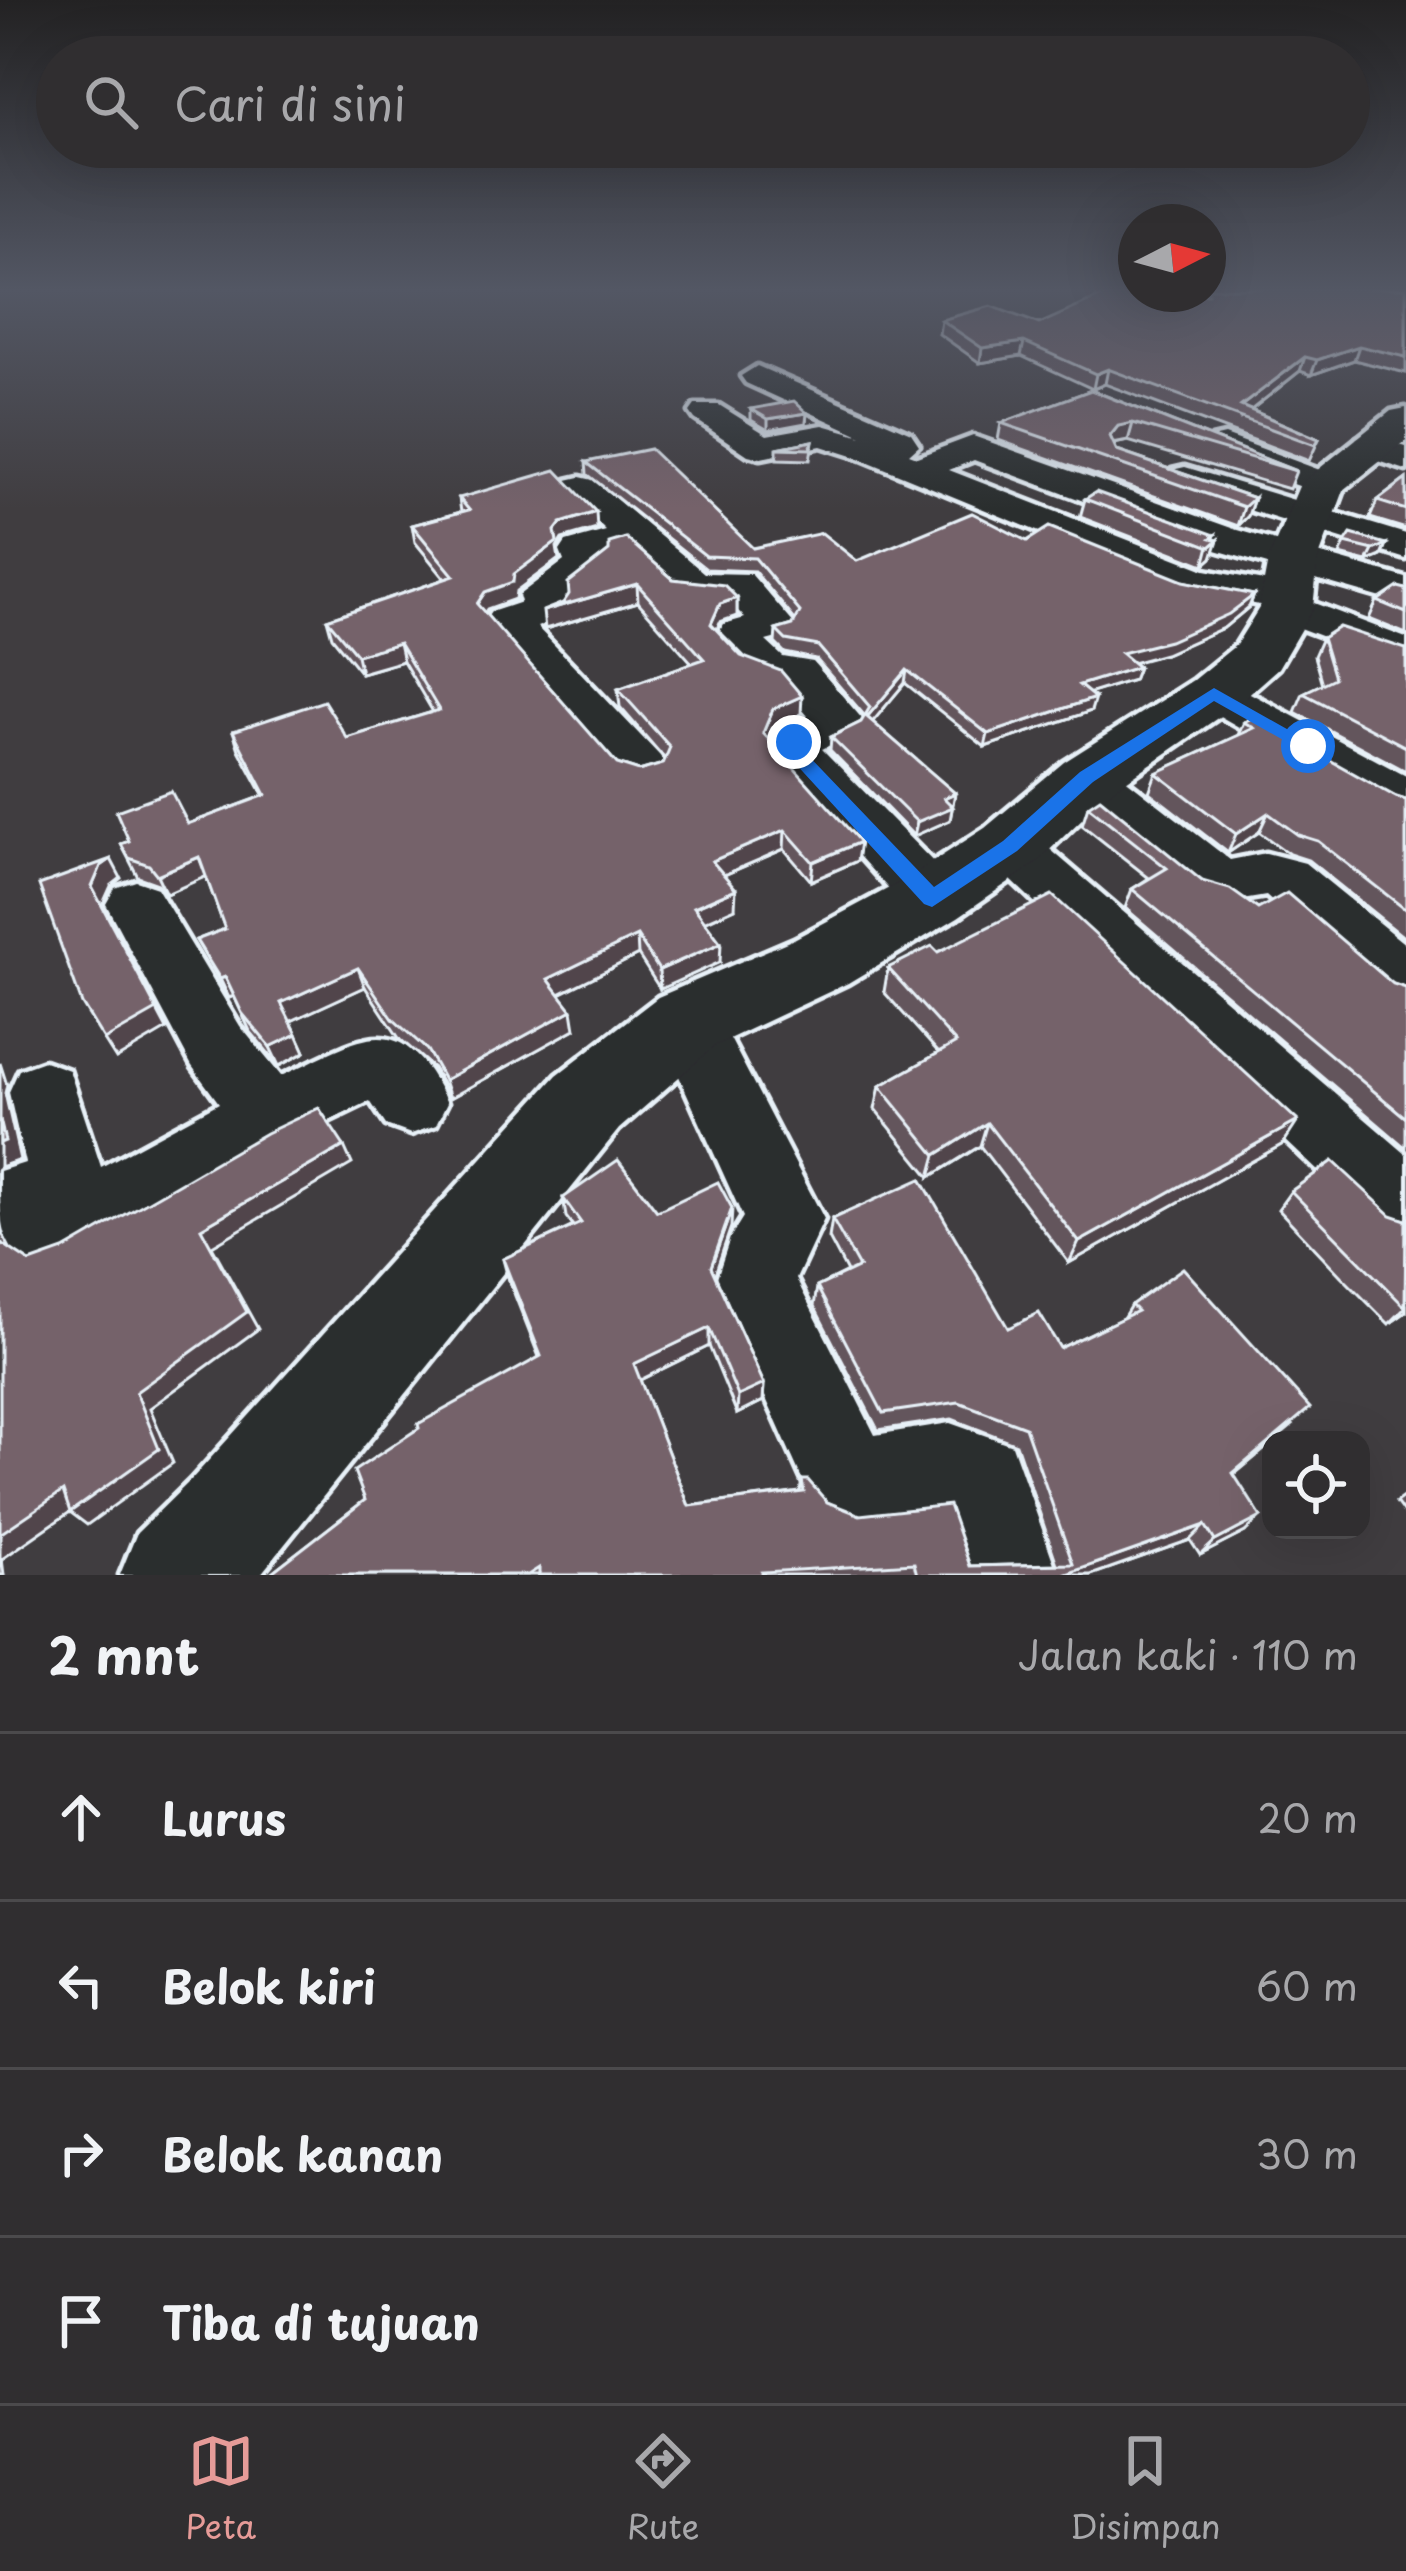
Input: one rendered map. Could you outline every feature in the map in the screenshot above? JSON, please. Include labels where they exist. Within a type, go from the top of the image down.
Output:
[{"type":"street","points":[[757,376],[901,442],[877,453]]},
{"type":"street","points":[[707,412],[761,447],[823,435],[877,453],[1195,581],[1223,588],[1301,520]]},
{"type":"street","points":[[1191,433],[1301,520],[1406,592]]},
{"type":"street","points":[[1149,464],[1301,520],[1406,547]]},
{"type":"street","points":[[580,488],[691,584],[736,583],[771,620],[772,625],[736,636],[770,670],[796,672],[839,721],[794,742],[792,749],[916,882]]},
{"type":"street","points":[[1301,520],[1406,654]]},
{"type":"street","points":[[179,1575],[232,1521],[588,1102],[687,1021],[821,961],[916,882],[1010,846],[1087,777],[1214,693],[1258,656],[1301,520]]},
{"type":"street","points":[[636,536],[581,551],[586,561],[583,568],[541,595],[545,609],[507,622],[640,768]]},
{"type":"street","points":[[1214,693],[1406,799]]},
{"type":"street","points":[[1087,777],[1218,883],[1236,883],[1267,872],[1284,878],[1406,982]]},
{"type":"street","points":[[1010,846],[1406,1203]]},
{"type":"street","points":[[136,904],[216,1046],[269,1115]]},
{"type":"street","points":[[687,1021],[785,1219],[779,1239],[761,1255],[755,1284],[843,1467],[855,1481],[874,1484],[913,1473],[965,1468],[980,1477],[1010,1575]]},
{"type":"street","points":[[44,1093],[68,1183],[38,1234],[55,1234],[269,1115],[377,1065],[386,1066],[411,1103]]},
{"type":"street","points":[[0,1208],[68,1183]]},
{"type":"building","points":[[1068,362],[1299,362],[1241,406],[1319,439],[1315,445],[1108,369],[1096,374]]},
{"type":"building","points":[[1091,390],[1296,471],[1133,423],[1118,426],[1110,436],[1117,451],[1254,498],[1244,507],[1001,423]]},
{"type":"building","points":[[794,401],[807,413],[768,419],[751,409]]},
{"type":"building","points":[[813,441],[810,449],[777,448]]},
{"type":"building","points":[[650,449],[753,548],[822,533],[857,561],[972,513],[1027,541],[1049,527],[1183,581],[1254,595],[1229,614],[1169,641],[1121,653],[1138,667],[1079,685],[1095,698],[988,734],[907,670],[867,717],[955,793],[944,798],[953,807],[917,822],[831,737],[861,722],[870,707],[818,646],[786,640],[776,630],[793,625],[800,612],[755,558],[706,556],[586,462]]},
{"type":"building","points":[[556,470],[596,512],[561,523],[555,531],[557,542],[514,574],[513,582],[485,592],[477,604],[617,764],[639,771],[663,764],[670,747],[618,689],[704,659],[637,584],[543,611],[563,603],[569,594],[568,583],[609,551],[609,543],[626,538],[673,579],[724,585],[737,598],[720,604],[711,624],[741,656],[781,671],[802,696],[773,709],[763,733],[860,842],[813,862],[785,830],[712,861],[736,889],[694,907],[721,943],[659,970],[637,936],[548,979],[572,1010],[444,1080],[427,1050],[393,1019],[358,968],[281,1003],[297,1034],[270,1047],[242,1013],[225,977],[220,979],[196,940],[225,929],[199,857],[157,875],[149,865],[129,858],[121,844],[129,841],[116,811],[171,791],[188,824],[266,795],[233,731],[324,701],[347,738],[439,710],[399,643],[357,655],[327,619],[454,576],[412,525],[469,510],[459,498]]},
{"type":"building","points":[[1406,479],[1406,510],[1377,501]]},
{"type":"building","points":[[1096,492],[1218,540],[1210,547],[1085,499]]},
{"type":"building","points":[[1351,534],[1386,544],[1373,550],[1345,543]]},
{"type":"building","points":[[1398,587],[1406,589],[1406,613],[1377,601]]},
{"type":"building","points":[[1339,627],[1406,649],[1406,747],[1303,693],[1334,678],[1322,638]]},
{"type":"building","points":[[1253,717],[1406,800],[1406,910],[1318,841],[1298,835],[1268,813],[1236,834],[1156,773],[1254,728],[1244,722]]},
{"type":"building","points":[[1100,798],[1202,881],[1230,889],[1258,909],[1287,893],[1393,984],[1406,988],[1406,1118],[1132,889],[1167,868],[1088,806]]},
{"type":"building","points":[[111,859],[101,866],[92,887],[157,1010],[104,1040],[82,1004],[39,885]]},
{"type":"building","points":[[1052,895],[1298,1121],[1079,1242],[987,1123],[936,1155],[880,1086],[956,1043],[888,968],[932,946],[938,952]]},
{"type":"building","points":[[319,1108],[344,1146],[201,1228],[247,1312],[136,1392],[159,1449],[70,1512],[63,1491],[0,1534],[0,1242],[30,1262],[64,1250],[266,1133]]},
{"type":"building","points":[[618,1160],[657,1211],[718,1182],[732,1208],[711,1267],[764,1384],[738,1396],[709,1328],[634,1364],[689,1506],[804,1492],[802,1480],[808,1480],[827,1502],[860,1515],[949,1505],[970,1566],[1073,1564],[1025,1427],[959,1402],[883,1413],[817,1287],[859,1267],[832,1219],[921,1179],[1008,1328],[1039,1313],[1060,1348],[1137,1311],[1131,1305],[1183,1268],[1310,1408],[1283,1431],[1262,1431],[1262,1449],[1233,1473],[1261,1517],[1215,1541],[1205,1525],[1064,1575],[917,1575],[914,1563],[762,1572],[764,1575],[539,1575],[539,1568],[528,1575],[268,1575],[365,1500],[354,1471],[419,1428],[418,1424],[541,1356],[503,1259],[581,1223],[563,1198]]},
{"type":"building","points":[[1333,1161],[1391,1215],[1406,1220],[1405,1307],[1291,1191]]},
{"type":"route","points":[[794,742],[792,749],[932,898],[1010,846],[1087,777],[1214,693],[1308,746]]}]
